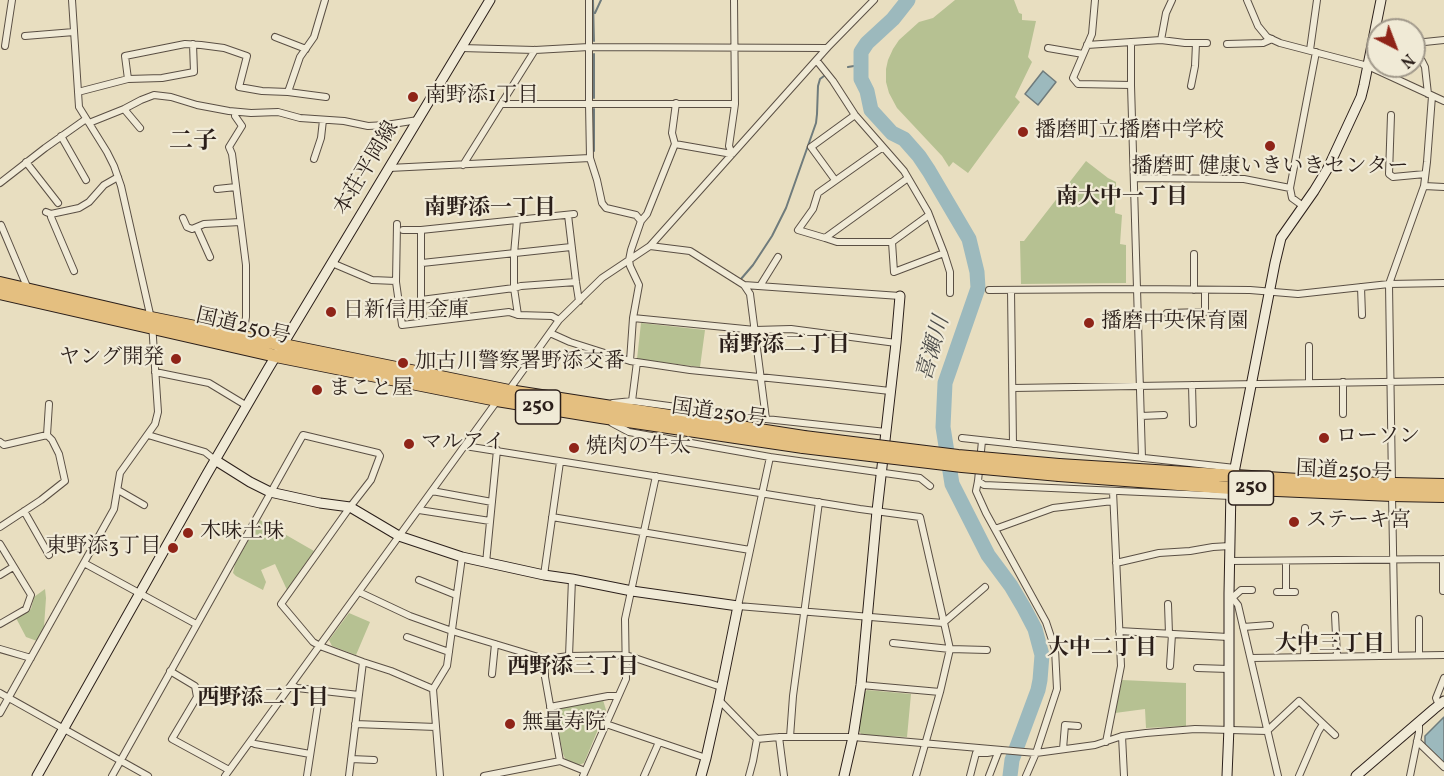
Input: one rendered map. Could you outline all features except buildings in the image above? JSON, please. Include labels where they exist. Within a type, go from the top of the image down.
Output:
[{"type":"highway","name":"国道250号","points":[[0,283],[276,356],[497,400],[600,417],[803,442],[958,456],[1059,470],[1392,490],[1444,496]]},
{"type":"highway","name":"国道250号","points":[[0,293],[151,322],[243,336],[509,391],[803,442]]},
{"type":"highway","name":"国道250号","points":[[1392,490],[1444,485]]},
{"type":"street","points":[[5,46],[4,30],[12,0]]},
{"type":"street","points":[[0,713],[114,509],[120,473],[155,424],[158,412],[151,322],[124,197],[107,152],[79,107],[72,0]]},
{"type":"street","points":[[288,92],[300,57],[314,38],[325,0]]},
{"type":"street","name":"本荘平岡線","points":[[38,776],[215,460],[490,0]]},
{"type":"street","points":[[589,0],[590,158],[602,203],[606,208],[636,215],[640,220]]},
{"type":"street","points":[[732,154],[729,146],[735,104],[735,0]]},
{"type":"street","points":[[170,671],[195,686],[196,697],[172,739],[227,773],[497,400],[509,391],[559,320],[602,278],[650,246],[818,61],[827,48],[874,0]]},
{"type":"street","points":[[1095,0],[1092,34],[1073,78],[1078,84],[1131,85]]},
{"type":"street","points":[[1161,40],[1166,13],[1172,0]]},
{"type":"street","points":[[1247,0],[1258,26],[1267,37],[1280,43],[1366,65]]},
{"type":"street","points":[[1303,206],[1292,198],[1290,188],[1313,51],[1317,0]]},
{"type":"street","points":[[1377,18],[1381,0]]},
{"type":"street","points":[[25,36],[74,32]]},
{"type":"street","points":[[275,38],[306,49]]},
{"type":"street","points":[[1227,44],[1263,43],[1272,39]]},
{"type":"street","points":[[1087,45],[1161,40],[1207,43]]},
{"type":"street","points":[[1426,42],[1444,40]]},
{"type":"street","points":[[1131,42],[1142,458]]},
{"type":"street","points":[[1191,86],[1196,43]]},
{"type":"street","points":[[78,92],[128,78],[162,78],[194,72],[193,44]]},
{"type":"street","points":[[128,78],[125,56],[193,44],[224,48],[247,56],[239,87],[326,97]]},
{"type":"street","points":[[461,48],[535,50],[827,48]]},
{"type":"street","points":[[1048,48],[1083,54]]},
{"type":"street","points":[[463,165],[535,50]]},
{"type":"street","points":[[818,61],[855,115],[904,171],[929,214],[950,272],[950,293]]},
{"type":"street","points":[[1395,655],[1389,285],[1424,186],[1430,95],[1426,73]]},
{"type":"street","points":[[1227,776],[1228,637],[1233,482],[1269,292],[1281,238],[1328,168],[1360,97],[1366,74]]},
{"type":"street","points":[[1394,78],[1444,101]]},
{"type":"street","points":[[0,183],[61,136],[88,121],[154,96],[171,97],[235,112],[278,112],[292,117],[344,120],[368,126],[418,120]]},
{"type":"street","points":[[502,104],[735,104]]},
{"type":"street","points":[[632,401],[633,318],[639,285],[630,266],[631,250],[640,220],[647,213],[675,144],[672,133],[676,104]]},
{"type":"street","points":[[124,109],[140,128]]},
{"type":"street","points":[[220,149],[229,147],[242,126],[235,112]]},
{"type":"street","points":[[835,180],[811,147],[855,115]]},
{"type":"street","points":[[1391,115],[1389,174],[1393,177],[1425,174]]},
{"type":"street","points":[[314,159],[321,138],[323,120]]},
{"type":"street","points":[[61,136],[86,180]]},
{"type":"street","points":[[675,144],[732,154]]},
{"type":"street","points":[[229,147],[232,154],[246,265],[246,317],[243,336]]},
{"type":"street","points":[[883,147],[818,193],[813,209],[798,230],[837,242],[892,242],[929,214]]},
{"type":"street","points":[[389,168],[590,158]]},
{"type":"street","points":[[26,162],[58,202]]},
{"type":"street","points":[[74,271],[49,213],[79,207],[89,202],[104,185],[118,177]]},
{"type":"street","points":[[825,238],[908,178]]},
{"type":"street","points":[[1134,178],[1244,179],[1290,188]]},
{"type":"street","points":[[1424,186],[1444,187]]},
{"type":"street","points":[[217,189],[236,187]]},
{"type":"street","points":[[404,230],[571,214],[571,247],[579,301]]},
{"type":"street","points":[[183,218],[187,227],[192,230],[204,224],[240,222]]},
{"type":"street","points":[[517,220],[514,288],[518,315]]},
{"type":"street","points":[[397,224],[396,281],[402,325],[509,312],[518,315],[552,316],[559,320]]},
{"type":"street","points":[[1,225],[28,289]]},
{"type":"street","points":[[197,228],[210,257]]},
{"type":"street","points":[[421,230],[423,322]]},
{"type":"street","points":[[892,242],[894,272],[944,253]]},
{"type":"street","points":[[650,246],[690,251],[744,285],[750,294],[766,419]]},
{"type":"street","points":[[422,263],[571,247]]},
{"type":"street","points":[[1194,254],[1194,290]]},
{"type":"street","points":[[760,286],[778,257]]},
{"type":"street","points":[[332,264],[372,280],[396,281]]},
{"type":"street","points":[[421,300],[520,286],[576,282]]},
{"type":"street","points":[[989,290],[1137,289],[1298,294],[1361,287],[1444,283]]},
{"type":"street","points":[[744,285],[900,296],[866,617],[861,686],[844,776]]},
{"type":"street","points":[[1361,287],[1362,315]]},
{"type":"street","points":[[1011,290],[1013,444]]},
{"type":"street","points":[[1167,313],[1204,312],[1205,290]]},
{"type":"street","points":[[1178,313],[1178,321]]},
{"type":"street","points":[[633,318],[755,330],[792,329],[896,343]]},
{"type":"street","points":[[550,333],[570,342],[634,361],[690,370],[890,391]]},
{"type":"street","points":[[1309,346],[1309,383]]},
{"type":"street","points":[[155,372],[209,383],[247,406]]},
{"type":"street","points":[[1013,388],[1444,381]]},
{"type":"street","points":[[1342,382],[1343,414]]},
{"type":"street","points":[[1192,385],[1192,424]]},
{"type":"street","points":[[592,405],[632,401],[886,432]]},
{"type":"street","points":[[0,527],[65,481],[59,454],[47,435],[49,404]]},
{"type":"street","points":[[1141,416],[1164,416]]},
{"type":"street","points":[[600,417],[630,432],[770,457],[920,478],[930,486]]},
{"type":"street","points":[[0,442],[4,445],[47,435]]},
{"type":"street","points":[[148,435],[205,452],[250,482],[270,492],[350,507],[399,536],[486,563],[544,576],[738,606],[943,623],[985,587]]},
{"type":"street","points":[[112,776],[303,435],[378,453],[380,456],[371,480],[281,604],[313,642],[320,646],[391,671],[433,689]]},
{"type":"street","points":[[962,438],[1142,458],[1233,482]]},
{"type":"street","points":[[982,441],[976,491],[1046,621],[1055,649],[1057,689],[1026,776]]},
{"type":"street","points":[[465,446],[920,517],[950,649],[916,776]]},
{"type":"street","points":[[486,563],[496,450]]},
{"type":"street","points":[[701,776],[770,457]]},
{"type":"street","points":[[544,576],[560,462]]},
{"type":"street","points":[[484,776],[560,761],[584,773],[626,679],[625,619],[656,476]]},
{"type":"street","points":[[978,481],[984,485],[1113,491],[1233,482]]},
{"type":"street","points":[[118,490],[144,505]]},
{"type":"street","points":[[432,491],[492,502]]},
{"type":"street","points":[[1106,742],[1121,666],[1113,491]]},
{"type":"street","points":[[995,529],[1053,508],[1113,501]]},
{"type":"street","points":[[790,737],[793,696],[819,502]]},
{"type":"street","points":[[419,510],[490,521]]},
{"type":"street","points":[[24,511],[49,555]]},
{"type":"street","points":[[552,517],[750,550]]},
{"type":"street","points":[[0,544],[32,595],[26,609],[0,624]]},
{"type":"street","points":[[1116,563],[1159,553],[1230,546]]},
{"type":"street","points":[[440,776],[433,689],[447,666],[462,556]]},
{"type":"street","points":[[1230,561],[1443,559],[1443,591]]},
{"type":"street","points":[[1286,561],[1286,592]]},
{"type":"street","points":[[84,563],[196,624]]},
{"type":"street","points":[[0,575],[13,567]]},
{"type":"street","points":[[569,656],[572,579]]},
{"type":"street","points":[[419,580],[456,595]]},
{"type":"street","points":[[1231,596],[1241,590],[1252,590]]},
{"type":"street","points":[[358,592],[452,632],[545,659],[569,656],[626,655],[721,687]]},
{"type":"street","points":[[1276,592],[1295,592]]},
{"type":"street","points":[[1231,596],[1238,605],[1278,776]]},
{"type":"street","points":[[1168,604],[1170,666]]},
{"type":"street","points":[[1335,615],[1337,656]]},
{"type":"street","points":[[1419,619],[1419,655]]},
{"type":"street","points":[[1243,627],[1270,625]]},
{"type":"street","points":[[1304,657],[1305,628]]},
{"type":"street","points":[[1119,631],[1228,637]]},
{"type":"street","points":[[407,637],[449,652]]},
{"type":"street","points":[[893,643],[987,650]]},
{"type":"street","points":[[492,674],[495,644]]},
{"type":"street","points":[[0,649],[31,658]]},
{"type":"street","points":[[1251,658],[1444,655]]},
{"type":"street","points":[[545,659],[545,677],[560,761]]},
{"type":"street","points":[[349,776],[363,663]]},
{"type":"street","points":[[1197,668],[1229,669]]},
{"type":"street","points":[[1356,776],[1442,703],[1436,698],[1444,678]]},
{"type":"street","points":[[292,684],[297,688],[359,695]]},
{"type":"street","points":[[861,686],[940,692]]},
{"type":"street","points":[[307,776],[320,691]]},
{"type":"street","points":[[0,693],[148,776]]},
{"type":"street","points":[[550,707],[618,696]]},
{"type":"street","points":[[719,700],[757,739]]},
{"type":"street","points":[[757,739],[853,737],[1036,753],[1095,745],[1122,736],[1146,733],[1195,729],[1268,731],[1299,701],[1335,735]]},
{"type":"street","points":[[1410,776],[1419,722]]},
{"type":"street","points":[[355,724],[436,727]]},
{"type":"street","points":[[606,724],[706,758]]},
{"type":"street","points":[[1299,776],[1323,724]]},
{"type":"street","points":[[1063,749],[1065,725],[1078,726]]},
{"type":"street","points":[[1122,736],[1124,776]]},
{"type":"street","points":[[779,737],[784,776]]},
{"type":"street","points":[[749,776],[757,739]]},
{"type":"street","points":[[1417,741],[1444,767]]},
{"type":"street","points":[[250,742],[310,754]]},
{"type":"street","points":[[644,776],[659,742]]},
{"type":"street","points":[[970,776],[976,753],[999,750]]},
{"type":"street","points":[[989,776],[999,750]]},
{"type":"street","points":[[351,759],[374,760]]},
{"type":"green space","points":[[955,0],[1014,0],[1019,13],[1022,14],[1022,20],[1036,21],[1028,57],[1032,62],[1015,97],[1020,102],[968,173],[953,162],[949,167],[942,156],[897,108],[886,82],[888,60],[899,40],[919,22],[933,18]]},
{"type":"green space","points":[[1086,161],[1116,182],[1115,213],[1122,215],[1120,244],[1126,245],[1126,283],[1021,284],[1020,241],[1024,241]]},
{"type":"green space","points":[[641,323],[705,330],[700,367],[637,359]]},
{"type":"green space","points":[[260,520],[314,551],[287,590],[275,564],[261,570],[266,582],[263,590],[233,573],[235,564]]},
{"type":"green space","points":[[45,589],[44,627],[37,641],[26,637],[16,618],[31,609],[34,597]]},
{"type":"green space","points":[[349,613],[370,622],[356,655],[332,646],[329,640]]},
{"type":"green space","points":[[1122,680],[1186,683],[1186,726],[1146,728],[1145,709],[1115,713]]},
{"type":"green space","points":[[867,690],[911,694],[907,737],[862,735],[859,731],[864,693]]},
{"type":"green space","points":[[603,700],[606,710],[584,763],[579,765],[566,760],[555,713],[561,708]]},
{"type":"water","points":[[1043,71],[1056,82],[1038,105],[1025,94]]},
{"type":"water","points":[[1444,717],[1444,763],[1425,745],[1425,736]]},
{"type":"waterway","points":[[593,0],[594,41]]},
{"type":"waterway","points":[[595,13],[601,0]]},
{"type":"waterway","name":"喜瀬川","points":[[908,0],[861,52],[861,79],[867,91],[871,110],[892,133],[904,139],[929,171],[969,239],[977,272],[978,288],[945,383],[943,427],[952,484],[988,555],[1024,608],[1035,629],[1042,655],[1038,690],[1012,760],[1010,776]]},
{"type":"waterway","points":[[594,54],[594,98]]},
{"type":"waterway","points":[[848,67],[860,65]]},
{"type":"waterway","points":[[741,279],[772,236],[786,208],[816,123],[818,86],[820,79],[824,76]]},
{"type":"waterway","points":[[594,109],[594,151]]},
{"type":"place","name":"南野添1丁目","points":[[413,97]]},
{"type":"place","name":"播磨町立播磨中学校","points":[[1023,132]]},
{"type":"place","name":"播磨町 健康いきいきセンター","points":[[1270,146]]},
{"type":"place","name":"日新信用金庫","points":[[331,312]]},
{"type":"place","name":"播磨中央保育園","points":[[1089,323]]},
{"type":"place","name":"ヤング開発","points":[[176,359]]},
{"type":"place","name":"加古川警察署野添交番","points":[[403,363]]},
{"type":"place","name":"まこと屋","points":[[317,390]]},
{"type":"place","name":"ローソン","points":[[1324,438]]},
{"type":"place","name":"マルアイ","points":[[409,444]]},
{"type":"place","name":"焼肉の牛太","points":[[574,448]]},
{"type":"place","name":"ステーキ宮","points":[[1294,522]]},
{"type":"place","name":"木味土味","points":[[188,533]]},
{"type":"place","name":"東野添3丁目","points":[[173,548]]},
{"type":"place","name":"無量寿院","points":[[510,724]]},
{"type":"district","name":"二子","points":[[193,144]]},
{"type":"district","name":"南大中一丁目","points":[[1122,199]]},
{"type":"district","name":"南野添一丁目","points":[[490,210]]},
{"type":"district","name":"南野添二丁目","points":[[784,347]]},
{"type":"district","name":"大中三丁目","points":[[1330,646]]},
{"type":"district","name":"大中二丁目","points":[[1102,650]]},
{"type":"district","name":"西野添三丁目","points":[[573,669]]},
{"type":"district","name":"西野添二丁目","points":[[263,700]]}]
